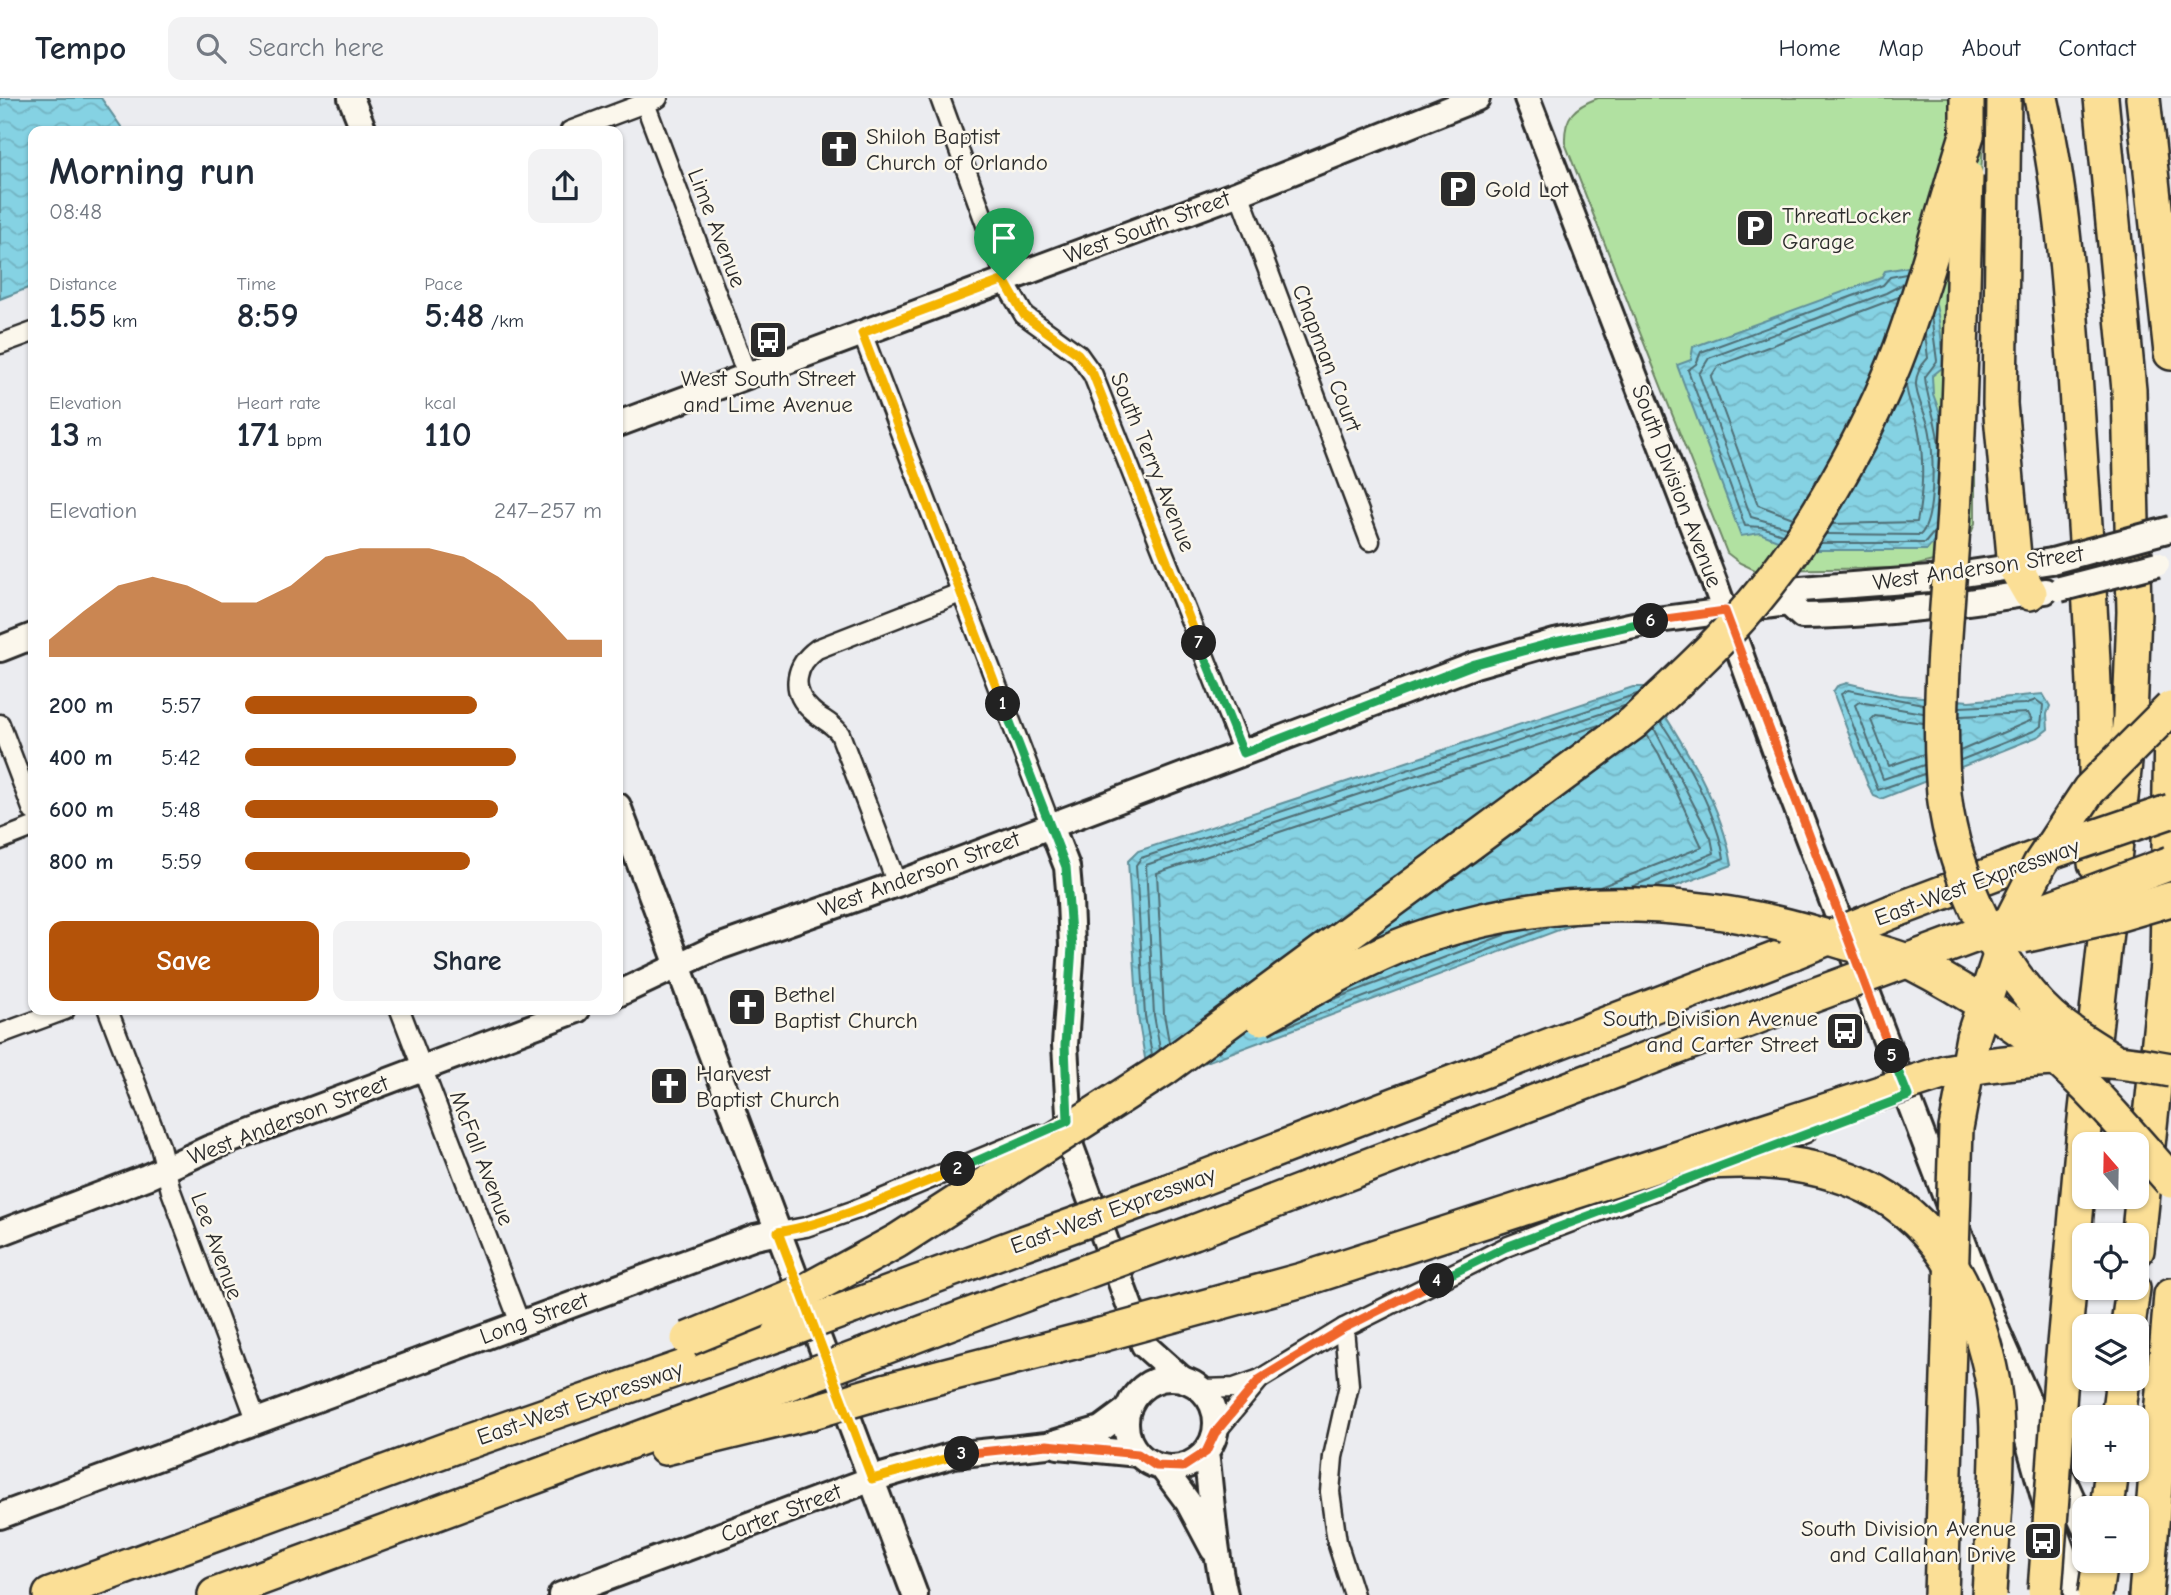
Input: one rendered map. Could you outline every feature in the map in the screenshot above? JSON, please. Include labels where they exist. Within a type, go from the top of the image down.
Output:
[{"type":"highway","points":[[1967,98],[1961,398],[1943,668],[1942,781],[1950,827],[1984,926],[2022,983],[2050,1016],[2085,1043],[2152,1083],[2171,1090]]},
{"type":"highway","points":[[2004,98],[2000,404],[2035,583]]},
{"type":"highway","points":[[2041,98],[2065,239],[2094,683],[2095,849],[2084,1128]]},
{"type":"highway","points":[[2045,1593],[2061,1377],[2084,1128],[2128,731],[2134,611],[2129,390],[2101,98]]},
{"type":"highway","points":[[2143,98],[2171,353]]},
{"type":"highway","points":[[456,1446],[688,1339],[807,1290],[897,1241],[1164,1069],[1633,723],[1697,663],[1766,587],[1816,514],[1877,403],[1906,334],[1967,135]]},
{"type":"highway","points":[[1941,1595],[1956,1128],[1973,1037],[2012,919],[2040,864],[2089,790],[2171,708]]},
{"type":"highway","points":[[2167,964],[2171,728]]},
{"type":"highway","name":"East-West Expressway","points":[[50,1595],[456,1446],[779,1334],[1174,1189],[1794,952],[1894,911],[2162,813]]},
{"type":"highway","points":[[215,1595],[1194,1233],[1809,997],[2171,863]]},
{"type":"highway","points":[[1911,960],[2110,917],[2171,899]]},
{"type":"highway","points":[[1164,1069],[1383,952],[1430,934],[1478,920],[1551,907],[1652,904],[1697,907],[1810,931],[1912,964],[2019,1028],[2093,1094],[2171,1181]]},
{"type":"highway","points":[[2140,1223],[2171,918]]},
{"type":"highway","points":[[533,1477],[810,1413],[1303,1280],[1641,1172],[1861,1096],[1945,1072],[2017,1059],[2077,1057],[2171,1070]]},
{"type":"highway","points":[[1641,1172],[1725,1161],[1766,1162],[1833,1172],[1894,1200],[1937,1240],[1968,1295],[1988,1358],[1996,1408],[1989,1595]]},
{"type":"highway","points":[[2154,1580],[2171,1295]]},
{"type":"highway","points":[[2154,1580],[2171,1515]]},
{"type":"highway","points":[[2095,1595],[2097,1573]]},
{"type":"street","points":[[351,98],[362,126]]},
{"type":"street","name":"South Terry Avenue","points":[[940,98],[1004,280],[1024,315],[1078,354],[1093,374],[1243,753]]},
{"type":"street","name":"West South Street","points":[[623,422],[1239,193],[1477,98]]},
{"type":"street","points":[[583,126],[648,100]]},
{"type":"street","name":"Lime Avenue","points":[[648,100],[747,375]]},
{"type":"street","name":"South Division Avenue","points":[[1530,105],[1998,1333],[2072,1499]]},
{"type":"street","name":"Chapman Court","points":[[1239,193],[1370,541]]},
{"type":"street","points":[[862,333],[1066,867],[1072,947],[1065,1045],[1071,1147],[1144,1345],[1192,1384],[1216,1414],[1210,1443],[1215,1553],[1225,1595]]},
{"type":"street","points":[[0,344],[28,334]]},
{"type":"street","name":"West Anderson Street","points":[[2035,583],[2052,561],[2171,529]]},
{"type":"street","name":"West Anderson Street","points":[[623,992],[713,949],[897,884],[1475,664],[1644,622],[1788,603],[1801,589],[1930,579],[2035,583],[2171,559]]},
{"type":"street","points":[[897,884],[840,734],[832,724],[812,711],[798,690],[800,665],[809,655],[827,644],[960,593]]},
{"type":"street","points":[[0,649],[28,638]]},
{"type":"street","points":[[0,724],[28,798]]},
{"type":"street","points":[[623,819],[915,1595]]},
{"type":"street","points":[[0,840],[28,829]]},
{"type":"street","points":[[0,1034],[51,1015]]},
{"type":"street","name":"Lee Avenue","points":[[110,1015],[160,1146],[165,1169],[256,1419]]},
{"type":"street","name":"McFall Avenue","points":[[402,1015],[520,1323]]},
{"type":"street","name":"West Anderson Street","points":[[0,1233],[165,1169],[210,1148],[564,1015]]},
{"type":"street","points":[[1132,1401],[1156,1380],[1234,1388],[1260,1379],[1344,1328],[1506,1247],[1908,1096]]},
{"type":"street","name":"Long Street","points":[[0,1516],[256,1419],[755,1237],[806,1227],[855,1210],[1068,1121]]},
{"type":"street","points":[[1344,1328],[1349,1385],[1334,1457],[1330,1492],[1337,1542],[1354,1595]]},
{"type":"street","name":"South Division Avenue","points":[[1998,1333],[2048,1512],[2078,1595]]},
{"type":"street","points":[[1144,1345],[1132,1401],[1128,1437],[1138,1454],[1162,1467],[1188,1502],[1215,1553]]},
{"type":"street","points":[[1162,1467],[1183,1467],[1210,1443],[1260,1379]]},
{"type":"street","name":"Carter Street","points":[[561,1595],[872,1479],[953,1455],[1047,1445],[1101,1429],[1132,1401]]},
{"type":"street","name":"Carter Street","points":[[1047,1445],[1138,1454]]},
{"type":"street","points":[[2102,1573],[2110,1595]]},
{"type":"green space","points":[[1598,98],[1986,98],[1975,266],[1975,523],[1965,549],[1952,556],[1906,568],[1755,570],[1727,553],[1565,143],[1566,126],[1572,114]]},
{"type":"water","points":[[0,98],[101,98],[121,126],[28,126],[28,288],[0,299]]},
{"type":"water","points":[[1908,267],[1922,270],[1928,280],[1938,314],[1944,361],[1942,368],[1932,376],[1933,394],[1945,427],[1941,534],[1927,550],[1803,550],[1760,533],[1741,536],[1677,365],[1691,360],[1693,347],[1881,278],[1885,271]]},
{"type":"water","points":[[1847,683],[1899,695],[1969,701],[2043,694],[2050,706],[2047,714],[2048,729],[2039,736],[1881,799],[1874,796],[1868,785],[1833,692],[1837,686]]},
{"type":"water","points":[[1633,687],[1647,687],[1686,751],[1710,795],[1727,841],[1732,865],[1161,1079],[1147,1070],[1138,1017],[1128,861],[1138,851]]},
{"type":"place","name":"Shiloh Baptist Church of Orlando","points":[[839,149]]},
{"type":"place","name":"Gold Lot","points":[[1458,189]]},
{"type":"place","name":"ThreatLocker Garage","points":[[1755,228]]},
{"type":"place","name":"West South Street and Lime Avenue","points":[[768,340]]},
{"type":"place","name":"Bethel Baptist Church","points":[[747,1007]]},
{"type":"place","name":"South Division Avenue and Carter Street","points":[[1845,1031]]},
{"type":"place","name":"Harvest Baptist Church","points":[[669,1086]]},
{"type":"place","name":"South Division Avenue and Callahan Drive","points":[[2043,1541]]},
{"type":"route","points":[[1004,280],[1024,315],[1037,327],[1078,354],[1093,374],[1243,753],[1475,664],[1555,642],[1657,620],[1725,611],[1787,783],[1908,1096],[1506,1247],[1344,1328],[1260,1379],[1243,1403],[1215,1433],[1206,1452],[1183,1467],[1169,1469],[1156,1466],[1138,1454],[1047,1445],[953,1455],[872,1479],[778,1232],[806,1227],[855,1210],[971,1164],[1068,1121],[1065,1045],[1072,947],[1066,867],[862,333],[1004,280]]}]
